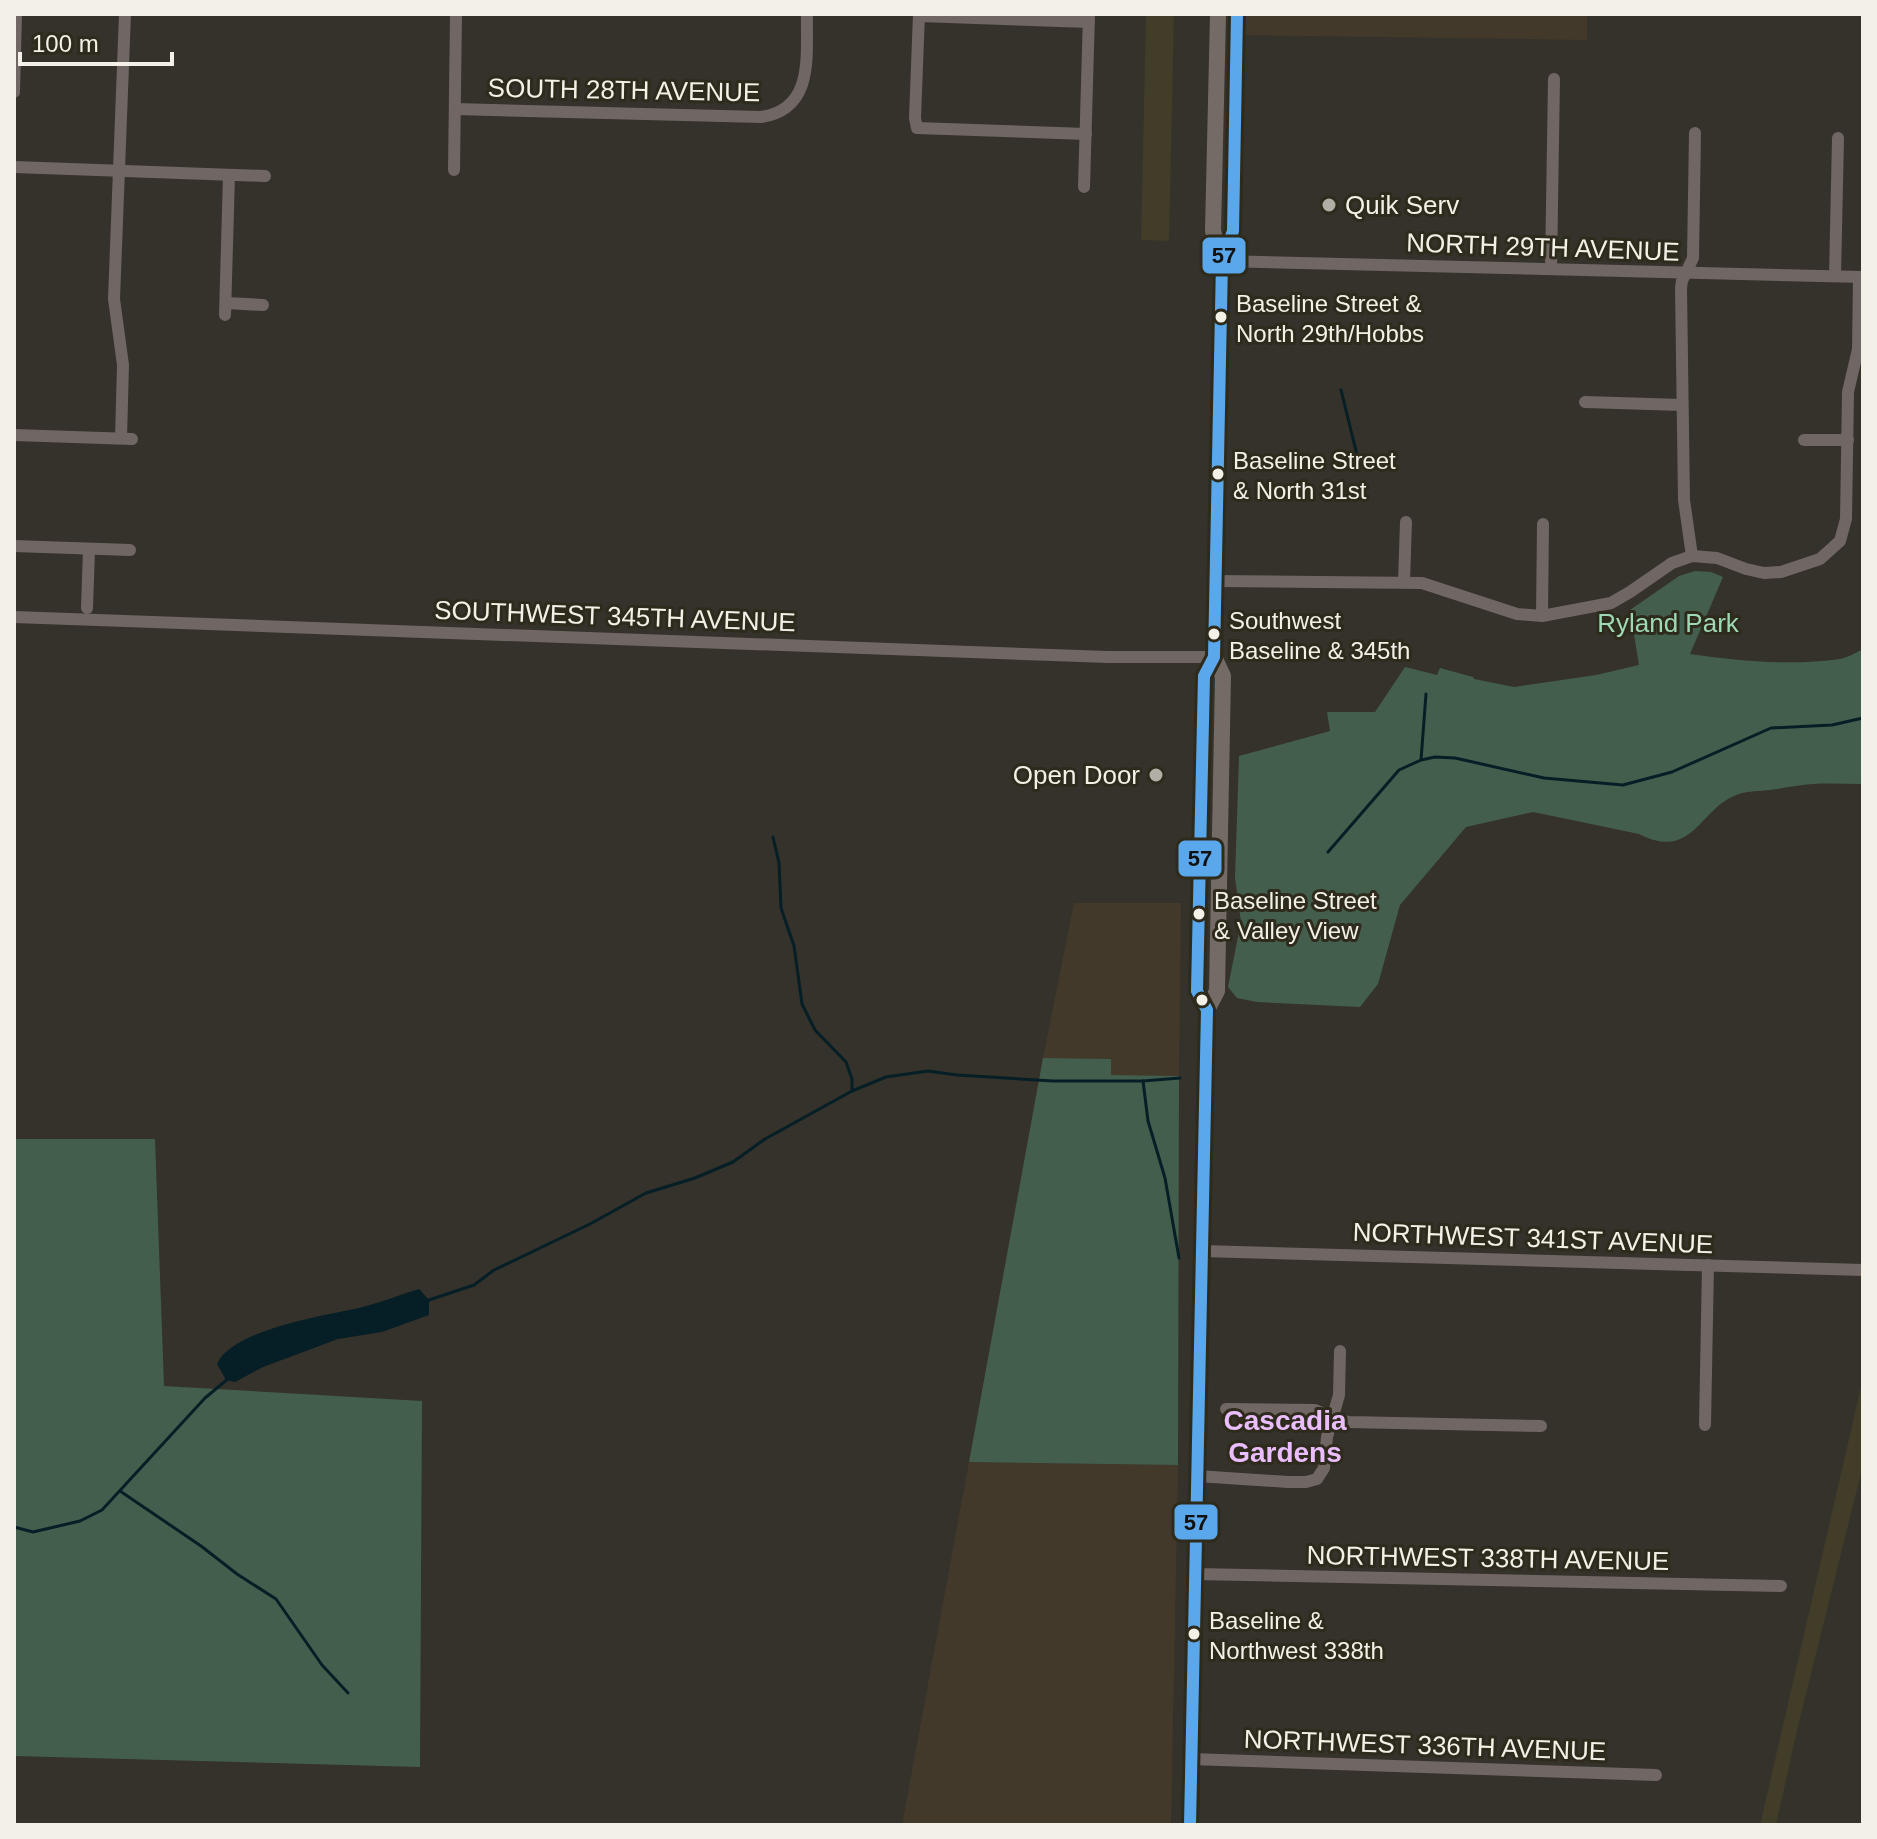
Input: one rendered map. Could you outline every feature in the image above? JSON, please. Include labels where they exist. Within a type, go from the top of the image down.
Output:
[{"type":"highway","points":[[1190,1825],[1207,1010],[1217,991],[1223,676],[1214,657],[1222,261],[1213,231],[1218,14]]},
{"type":"highway","points":[[1222,261],[1233,231],[1237,14]]},
{"type":"street","points":[[14,92],[16,14]]},
{"type":"street","points":[[14,435],[126,438],[123,365],[114,299],[125,14]]},
{"type":"street","points":[[454,170],[456,14]]},
{"type":"street","name":"SOUTH 28TH AVENUE","points":[[455,109],[761,117],[782,112],[801,89],[804,79],[807,14]]},
{"type":"street","points":[[1084,187],[1086,134],[1089,18],[919,15],[917,128],[1086,134]]},
{"type":"street","points":[[1551,269],[1554,79]]},
{"type":"street","points":[[1692,556],[1684,500],[1681,288],[1693,258],[1695,133]]},
{"type":"street","points":[[1835,276],[1838,138]]},
{"type":"street","points":[[14,167],[265,176]]},
{"type":"street","points":[[229,175],[226,309],[263,305]]},
{"type":"street","name":"NORTH 29TH AVENUE","points":[[1222,261],[1861,277]]},
{"type":"street","points":[[1215,581],[1422,583],[1517,614],[1542,616],[1611,603],[1672,563],[1692,556],[1717,558],[1764,573],[1781,572],[1820,559],[1840,541],[1846,519],[1848,392],[1858,349],[1861,277]]},
{"type":"street","points":[[1585,402],[1682,405]]},
{"type":"street","points":[[1804,440],[1848,440]]},
{"type":"street","points":[[1404,582],[1406,522]]},
{"type":"street","points":[[1542,616],[1543,524]]},
{"type":"street","points":[[14,546],[130,550]]},
{"type":"street","points":[[87,608],[89,549]]},
{"type":"street","name":"SOUTHWEST 345TH AVENUE","points":[[14,617],[1108,657],[1214,657]]},
{"type":"street","name":"NORTHWEST 341ST AVENUE","points":[[1202,1251],[1863,1270]]},
{"type":"street","points":[[1705,1425],[1708,1265]]},
{"type":"street","points":[[1197,1476],[1288,1482],[1317,1479],[1324,1468],[1326,1444],[1339,1395],[1340,1351]]},
{"type":"street","points":[[1226,1409],[1315,1410],[1349,1422],[1541,1426]]},
{"type":"street","name":"NORTHWEST 338TH AVENUE","points":[[1195,1574],[1781,1586]]},
{"type":"street","name":"NORTHWEST 336TH AVENUE","points":[[1191,1759],[1656,1775]]},
{"type":"shaded area","points":[[1146,14],[1174,14],[1169,241],[1141,240]]},
{"type":"shaded area","points":[[1245,14],[1587,14],[1587,40],[1244,35]]},
{"type":"shaded area","points":[[1074,903],[1181,903],[1179,1076],[1111,1075],[1111,1059],[1043,1058]]},
{"type":"shaded area","points":[[1863,1378],[1863,1465],[1776,1825],[1760,1825]]},
{"type":"shaded area","points":[[969,1462],[1178,1465],[1171,1825],[902,1825]]},
{"type":"green space","name":"Ryland Park","points":[[1695,571],[1723,577],[1690,654],[1746,661],[1803,662],[1840,659],[1863,649],[1863,784],[1813,784],[1739,794],[1725,801],[1684,837],[1672,841],[1657,841],[1639,834],[1533,812],[1466,827],[1400,905],[1378,984],[1360,1007],[1257,1002],[1237,998],[1228,987],[1241,922],[1235,878],[1239,756],[1330,731],[1327,712],[1375,712],[1405,667],[1437,675],[1440,668],[1514,687],[1639,665],[1630,610],[1679,576]]},
{"type":"green space","points":[[1043,1058],[1111,1059],[1111,1075],[1179,1076],[1178,1465],[969,1462]]},
{"type":"green space","points":[[14,1139],[155,1139],[164,1386],[422,1401],[420,1767],[14,1756]]},
{"type":"water","points":[[419,1289],[429,1300],[429,1315],[382,1332],[338,1339],[263,1367],[235,1382],[226,1380],[217,1364],[226,1352],[259,1333]]},
{"type":"waterway","points":[[1341,390],[1358,459]]},
{"type":"waterway","points":[[1421,760],[1426,694]]},
{"type":"waterway","points":[[1328,852],[1399,770],[1421,760],[1455,758],[1544,778],[1623,785],[1672,772],[1771,728],[1832,725],[1863,718]]},
{"type":"waterway","points":[[773,837],[779,863],[781,908],[794,946],[802,1004],[815,1030],[846,1062],[852,1079],[852,1091]]},
{"type":"waterway","points":[[426,1301],[474,1285],[494,1270],[646,1193],[733,1162],[765,1139],[852,1091],[886,1077],[928,1071],[1053,1081],[1180,1078]]},
{"type":"waterway","points":[[1143,1081],[1148,1121],[1165,1178],[1179,1258]]},
{"type":"waterway","points":[[14,1527],[33,1532],[80,1521],[102,1510],[205,1398],[229,1378]]},
{"type":"waterway","points":[[120,1491],[276,1599],[322,1665],[348,1693]]},
{"type":"transit line","name":"57","points":[[1190,1825],[1207,1010],[1197,991],[1204,676],[1214,657],[1222,261],[1233,231],[1237,14]]},
{"type":"place","name":"Quik Serv","points":[[1329,205]]},
{"type":"place","name":"Baseline Street & North 29th/Hobbs","points":[[1221,317]]},
{"type":"place","name":"Baseline Street & North 31st","points":[[1218,474]]},
{"type":"place","name":"Southwest Baseline & 345th","points":[[1214,634]]},
{"type":"place","name":"Open Door","points":[[1156,775]]},
{"type":"place","name":"Baseline Street & Valley View","points":[[1199,914]]},
{"type":"place","name":"Baseline & Northwest 338th","points":[[1194,1634]]},
{"type":"district","name":"Cascadia Gardens","points":[[1285,1436]]}]
